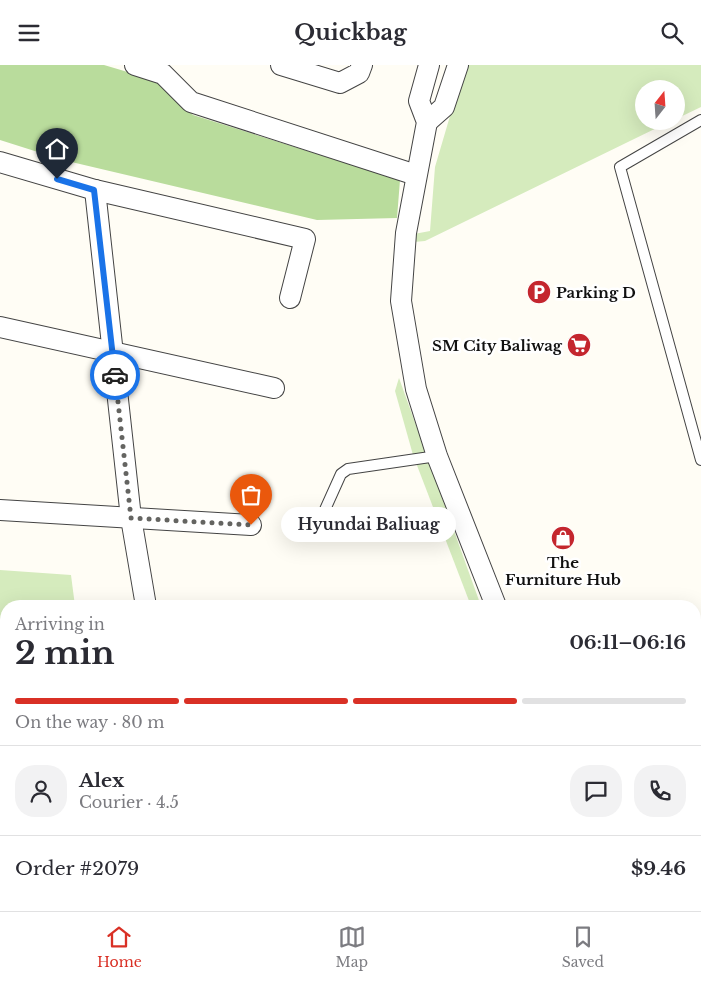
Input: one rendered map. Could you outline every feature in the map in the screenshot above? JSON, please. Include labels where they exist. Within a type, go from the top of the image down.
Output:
[{"type":"street","points":[[135,65],[163,74],[192,102],[416,175]]},
{"type":"street","points":[[284,66],[340,83],[359,73],[362,65]]},
{"type":"street","points":[[429,65],[419,101],[427,122],[406,233],[401,301],[416,389],[437,456],[494,600]]},
{"type":"street","points":[[427,122],[444,107],[458,65]]},
{"type":"street","points":[[0,162],[94,190],[305,239],[290,298]]},
{"type":"street","points":[[94,190],[131,518],[145,600]]},
{"type":"street","points":[[0,327],[274,388]]},
{"type":"street","points":[[0,510],[251,525]]},
{"type":"lane","points":[[701,120],[620,167],[701,460]]},
{"type":"lane","points":[[324,514],[341,474],[348,469],[437,456]]},
{"type":"green space","points":[[0,65],[104,65],[158,81],[193,115],[400,180],[397,218],[317,220],[63,160],[0,140]]},
{"type":"green space","points":[[465,65],[701,65],[701,107],[685,115],[685,80],[635,80],[635,130],[653,130],[425,241],[414,242],[414,234],[430,231],[435,167]]},
{"type":"green space","points":[[399,378],[479,600],[469,600],[413,455],[395,391]]},
{"type":"green space","points":[[0,570],[71,575],[74,600],[0,600]]},
{"type":"way so far","points":[[115,375],[131,518],[251,525]]},
{"type":"place","name":"Parking D","points":[[539,292]]},
{"type":"place","name":"SM City Baliwag","points":[[579,345]]},
{"type":"place","name":"Hyundai Baliuag","points":[[251,525]]},
{"type":"place","name":"The Furniture Hub","points":[[563,538]]},
{"type":"route","points":[[57,179],[94,190],[115,375]]}]
